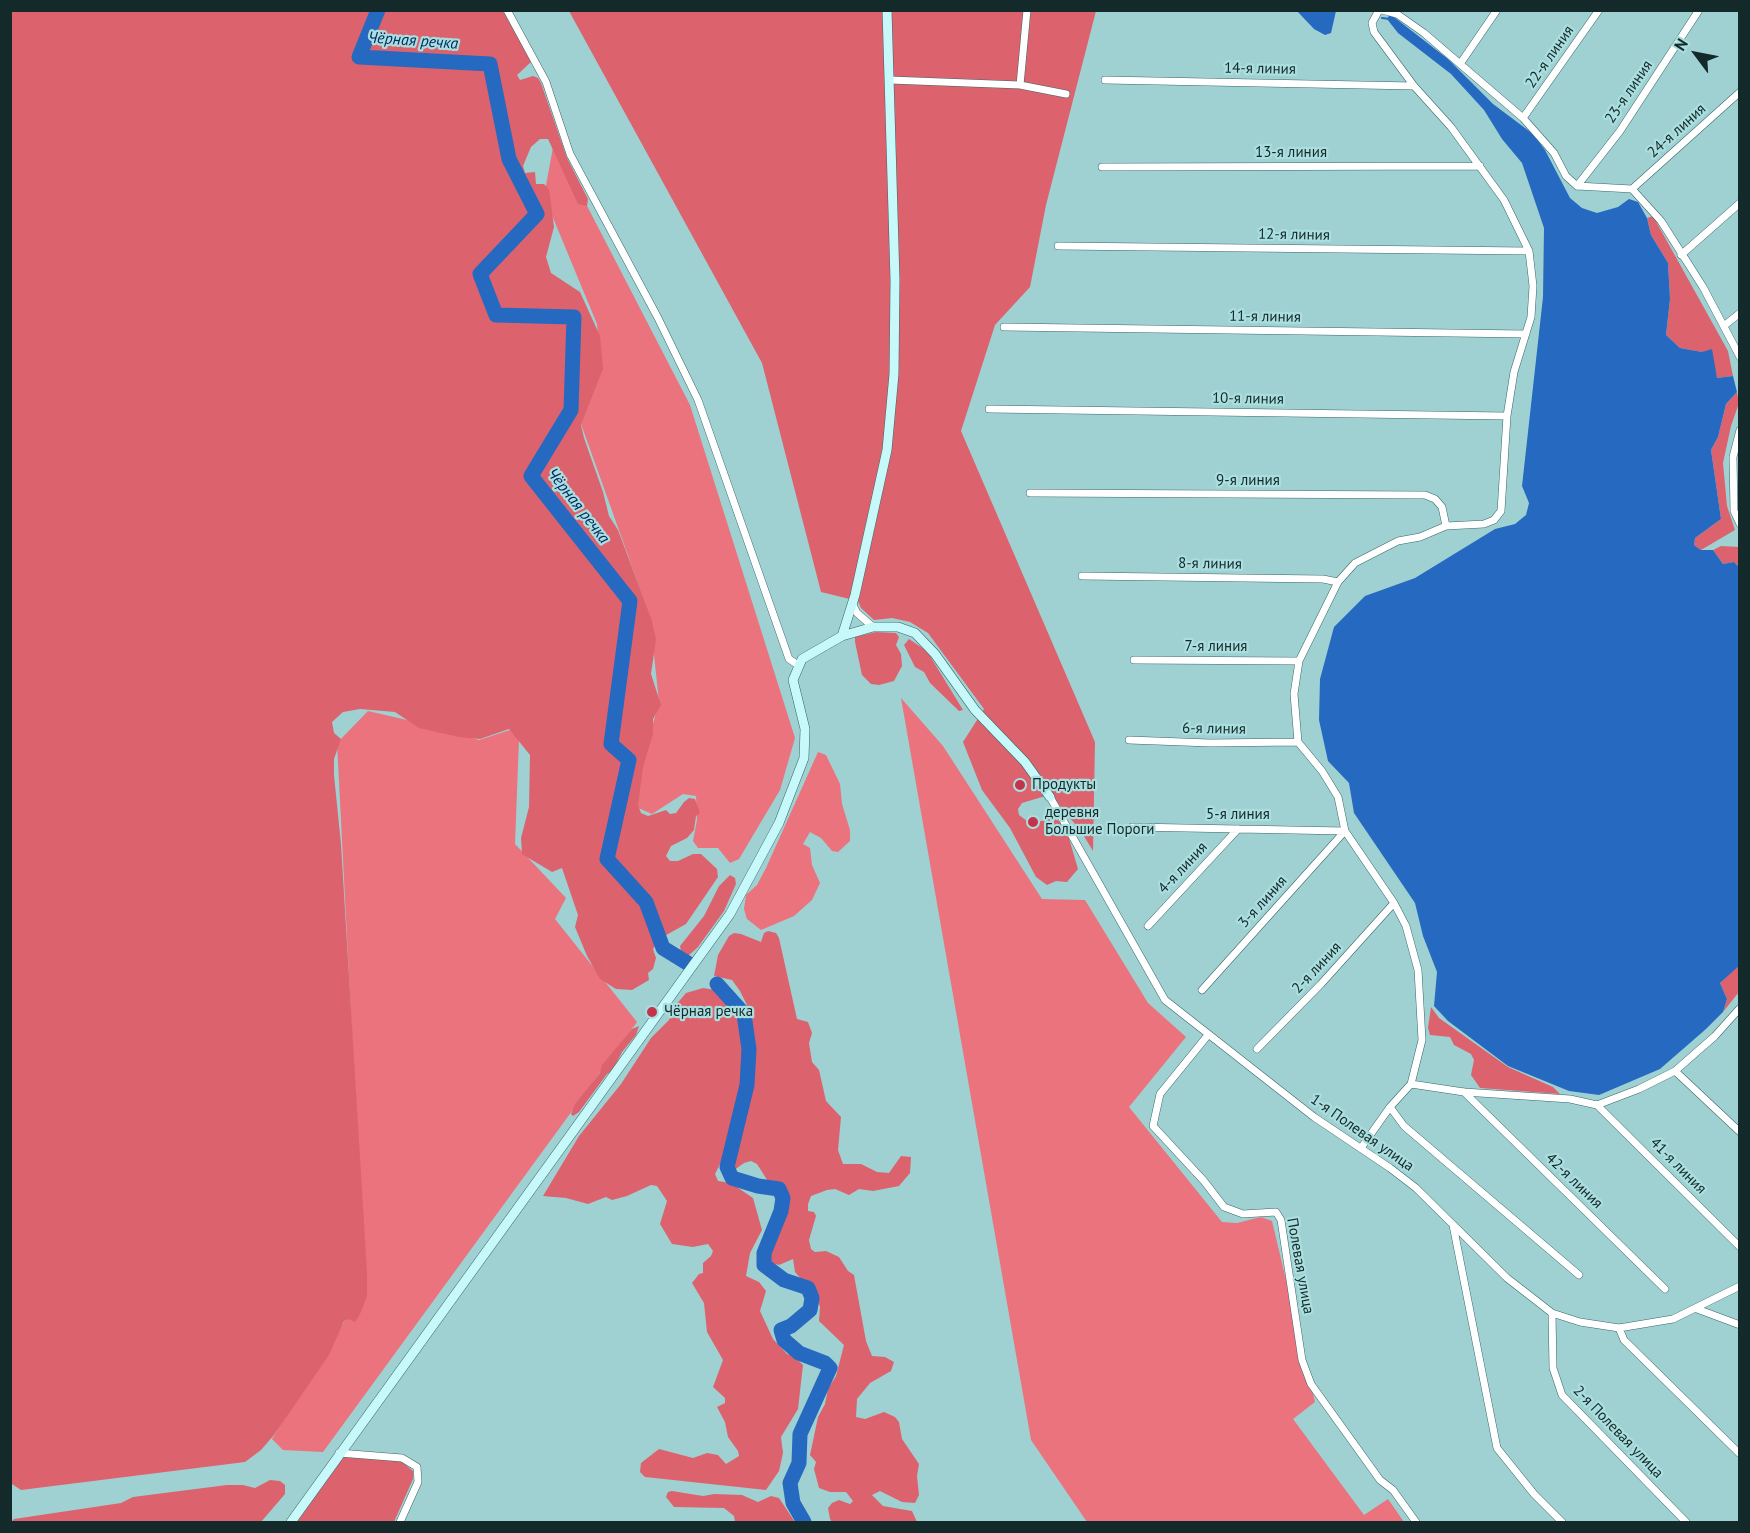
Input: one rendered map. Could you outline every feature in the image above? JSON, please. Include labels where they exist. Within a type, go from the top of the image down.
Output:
[{"type":"street","points":[[507,10],[546,82],[570,154],[658,318],[698,400],[789,659],[798,665]]},
{"type":"street","points":[[842,636],[852,603],[887,450],[894,374],[895,280],[887,10]]},
{"type":"street","points":[[1020,85],[1027,10]]},
{"type":"street","points":[[1361,1148],[1390,1107],[1410,1084],[1422,1040],[1418,970],[1406,926],[1394,903],[1345,831],[1338,797],[1322,771],[1298,742],[1294,694],[1299,661],[1338,582],[1355,563],[1371,553],[1446,526],[1484,524],[1494,520],[1501,511],[1507,416],[1514,372],[1531,316],[1533,286],[1529,251],[1504,200],[1451,127],[1414,86],[1374,32],[1372,23],[1380,10],[1399,12],[1460,64],[1483,87],[1523,118],[1554,153],[1566,176],[1577,186],[1632,189],[1661,221],[1725,325],[1740,357]]},
{"type":"street","points":[[1460,64],[1497,10]]},
{"type":"street","name":"22-я линия","points":[[1523,118],[1599,10]]},
{"type":"street","name":"23-я линия","points":[[1577,186],[1620,131],[1699,10]]},
{"type":"street","points":[[890,80],[1020,85],[1066,94]]},
{"type":"street","name":"14-я линия","points":[[1105,80],[1414,86]]},
{"type":"street","name":"24-я линия","points":[[1632,189],[1740,92]]},
{"type":"street","name":"13-я линия","points":[[1102,167],[1480,166]]},
{"type":"street","points":[[1681,255],[1740,203]]},
{"type":"street","name":"12-я линия","points":[[1058,246],[1529,251]]},
{"type":"street","points":[[1725,325],[1740,313]]},
{"type":"street","name":"11-я линия","points":[[1004,327],[1526,334]]},
{"type":"street","name":"10-я линия","points":[[989,409],[1507,416]]},
{"type":"street","points":[[1740,430],[1733,457],[1734,511],[1740,524]]},
{"type":"street","name":"9-я линия","points":[[1030,493],[1425,495],[1435,499],[1442,507],[1446,526]]},
{"type":"street","name":"8-я линия","points":[[1082,576],[1323,579],[1338,582]]},
{"type":"street","points":[[852,603],[857,613],[873,627]]},
{"type":"street","points":[[291,1522],[702,955],[751,879],[779,823],[804,758],[805,729],[794,680],[798,665],[808,654],[842,636],[873,627],[898,627],[922,639],[970,704],[1025,762],[1050,797]]},
{"type":"street","name":"7-я линия","points":[[1134,660],[1299,661]]},
{"type":"street","name":"6-я линия","points":[[1129,740],[1210,743],[1298,742]]},
{"type":"street","name":"1-я Полевая улица","points":[[1050,797],[1165,1000],[1314,1117],[1416,1188],[1508,1278],[1552,1313]]},
{"type":"street","name":"5-я линия","points":[[1132,827],[1345,831]]},
{"type":"street","name":"4-я линия","points":[[1148,926],[1238,829]]},
{"type":"street","name":"3-я линия","points":[[1202,990],[1345,831]]},
{"type":"street","name":"2-я линия","points":[[1257,1049],[1321,984],[1394,903]]},
{"type":"street","points":[[1410,1084],[1464,1092],[1570,1099],[1597,1105],[1639,1089],[1675,1071],[1737,1019],[1740,1008]]},
{"type":"street","name":"Полевая улица","points":[[1208,1035],[1160,1094],[1153,1126],[1229,1211],[1244,1214],[1276,1212],[1281,1220],[1302,1360],[1311,1384],[1380,1480],[1394,1490],[1416,1522]]},
{"type":"street","points":[[1675,1071],[1740,1132]]},
{"type":"street","name":"42-я линия","points":[[1464,1092],[1665,1289]]},
{"type":"street","name":"41-я линия","points":[[1597,1105],[1740,1247]]},
{"type":"street","points":[[1390,1107],[1404,1126],[1579,1275]]},
{"type":"street","points":[[1454,1225],[1497,1448],[1534,1494],[1562,1522]]},
{"type":"street","points":[[1552,1313],[1580,1322],[1619,1328],[1673,1319],[1740,1287]]},
{"type":"street","points":[[1697,1309],[1740,1325]]},
{"type":"street","name":"2-я Полевая улица","points":[[1552,1313],[1553,1368],[1562,1395],[1686,1522]]},
{"type":"street","points":[[1619,1328],[1624,1340],[1740,1454]]},
{"type":"street","points":[[339,1453],[402,1458],[417,1467],[418,1482],[400,1522]]},
{"type":"shaded area","points":[[10,11],[505,11],[527,49],[531,62],[517,75],[520,80],[533,76],[541,83],[567,158],[588,199],[587,206],[578,204],[548,139],[540,139],[531,147],[523,166],[525,173],[535,172],[536,184],[544,184],[549,189],[554,227],[546,257],[551,273],[580,292],[600,336],[603,369],[581,425],[609,516],[618,530],[651,618],[656,639],[651,674],[661,705],[653,719],[653,734],[643,767],[638,805],[641,813],[648,816],[666,810],[670,814],[676,813],[689,798],[695,799],[700,813],[696,816],[694,830],[687,838],[671,846],[666,856],[670,861],[678,861],[693,854],[701,854],[717,869],[718,877],[686,924],[659,939],[653,949],[656,958],[653,969],[648,973],[649,980],[632,990],[616,989],[600,979],[587,956],[575,927],[578,915],[562,868],[552,872],[522,854],[521,838],[529,807],[530,755],[509,729],[480,739],[459,737],[419,728],[395,712],[360,709],[343,712],[332,722],[334,733],[341,739],[334,759],[334,775],[341,844],[367,1273],[367,1296],[360,1314],[355,1322],[349,1319],[344,1321],[329,1355],[274,1435],[261,1450],[245,1462],[21,1490],[12,1484],[10,1479]]},
{"type":"shaded area","points":[[569,11],[1096,11],[1046,205],[1030,287],[995,325],[961,431],[1095,742],[1093,851],[1079,828],[1052,794],[1022,803],[1018,809],[1019,815],[1031,824],[1052,818],[1059,821],[1068,835],[1078,869],[1067,882],[1056,881],[1047,885],[1036,877],[1010,828],[982,790],[963,742],[984,709],[928,633],[910,622],[892,618],[874,620],[861,608],[858,601],[821,592],[762,363]]},
{"type":"shaded area","points":[[554,142],[690,405],[795,738],[780,790],[739,859],[730,863],[718,848],[698,848],[693,841],[697,820],[696,796],[683,794],[652,814],[636,807],[640,770],[659,702],[650,617],[581,424],[601,373],[597,324],[544,196]]},
{"type":"shaded area","points":[[1653,216],[1728,351],[1733,376],[1717,378],[1714,367],[1702,352],[1680,348],[1666,335],[1670,299],[1668,263],[1651,235],[1647,218]]},
{"type":"shaded area","points":[[1737,392],[1739,403],[1731,426],[1723,463],[1727,506],[1735,530],[1701,550],[1694,545],[1695,538],[1721,519],[1711,450],[1718,437],[1726,404]]},
{"type":"shaded area","points":[[1721,546],[1739,547],[1739,567],[1734,562],[1723,564],[1713,550]]},
{"type":"shaded area","points":[[876,632],[896,633],[899,637],[896,645],[901,654],[902,666],[894,681],[879,685],[871,684],[862,675],[855,642],[855,637]]},
{"type":"shaded area","points":[[909,639],[927,651],[963,710],[959,711],[930,683],[924,672],[915,667],[904,645]]},
{"type":"shaded area","points":[[901,698],[943,746],[1042,899],[1085,900],[1148,1003],[1186,1037],[1129,1107],[1222,1222],[1237,1223],[1261,1217],[1272,1221],[1315,1402],[1293,1419],[1364,1515],[1388,1499],[1404,1522],[1087,1522],[1031,1440]]},
{"type":"shaded area","points":[[368,711],[429,725],[479,740],[510,730],[519,739],[515,844],[566,898],[555,919],[637,1022],[323,1452],[283,1450],[272,1439],[365,1288],[337,743]]},
{"type":"shaded area","points":[[818,752],[826,755],[840,784],[842,804],[850,830],[850,841],[838,852],[832,851],[821,838],[810,832],[803,844],[810,848],[812,865],[820,883],[812,900],[794,916],[761,930],[747,919],[744,909],[746,895],[757,885],[766,868]]},
{"type":"shaded area","points":[[730,875],[735,878],[736,884],[724,911],[698,947],[689,955],[682,956],[680,946],[704,916],[719,886]]},
{"type":"shaded area","points":[[768,931],[776,933],[779,938],[797,1019],[808,1022],[812,1033],[809,1043],[812,1062],[819,1070],[826,1101],[841,1117],[838,1150],[843,1164],[861,1164],[877,1172],[889,1173],[901,1156],[911,1157],[910,1173],[899,1186],[873,1191],[859,1189],[849,1195],[835,1189],[827,1190],[811,1196],[808,1211],[814,1212],[816,1216],[809,1240],[811,1249],[815,1252],[826,1251],[839,1257],[848,1271],[854,1275],[866,1341],[872,1356],[885,1357],[894,1362],[891,1371],[870,1383],[857,1399],[856,1417],[865,1419],[884,1412],[895,1417],[899,1422],[902,1439],[919,1464],[917,1476],[919,1495],[915,1503],[902,1502],[880,1491],[872,1495],[883,1506],[912,1511],[917,1522],[832,1522],[830,1519],[828,1508],[832,1503],[839,1500],[850,1504],[853,1501],[846,1492],[830,1492],[819,1488],[814,1469],[816,1462],[810,1455],[818,1417],[825,1404],[828,1389],[836,1376],[844,1345],[819,1321],[820,1307],[812,1284],[802,1280],[795,1272],[793,1259],[779,1265],[772,1263],[769,1258],[780,1227],[786,1194],[771,1186],[757,1164],[751,1161],[744,1163],[733,1171],[737,1152],[732,1152],[725,1154],[715,1174],[718,1181],[731,1183],[753,1198],[762,1230],[750,1253],[746,1276],[759,1282],[766,1291],[760,1311],[773,1339],[787,1354],[794,1356],[803,1365],[798,1409],[781,1437],[783,1453],[779,1471],[766,1490],[645,1477],[640,1472],[641,1463],[659,1449],[693,1458],[707,1453],[718,1455],[726,1464],[739,1456],[728,1437],[725,1422],[717,1407],[725,1403],[725,1398],[713,1387],[723,1360],[707,1332],[704,1303],[692,1283],[699,1274],[703,1273],[703,1263],[711,1256],[713,1251],[708,1244],[693,1247],[672,1244],[660,1224],[667,1201],[657,1186],[651,1185],[627,1196],[612,1200],[606,1197],[588,1204],[566,1198],[543,1196],[579,1136],[621,1084],[651,1038],[669,1020],[675,1006],[686,993],[703,988],[722,991],[736,1001],[746,1028],[750,1025],[753,1017],[732,980],[714,976],[718,955],[729,936],[734,933],[761,942],[764,933]]},
{"type":"shaded area","points":[[1739,965],[1739,992],[1723,1012],[1727,999],[1720,983]]},
{"type":"shaded area","points":[[1431,1007],[1439,1018],[1508,1067],[1553,1087],[1560,1094],[1480,1088],[1471,1075],[1474,1060],[1471,1054],[1454,1045],[1450,1037],[1430,1035],[1428,1028]]},
{"type":"shaded area","points":[[639,1026],[636,1035],[622,1052],[613,1070],[607,1074],[579,1112],[573,1116],[571,1114],[575,1104],[600,1073],[602,1065],[632,1029]]},
{"type":"shaded area","points":[[340,1456],[401,1461],[413,1471],[413,1479],[394,1522],[293,1522]]},
{"type":"shaded area","points":[[270,1480],[280,1481],[285,1485],[285,1494],[261,1522],[11,1522],[14,1519],[121,1503],[133,1497],[227,1485],[255,1488]]},
{"type":"shaded area","points":[[668,1492],[703,1496],[742,1495],[758,1502],[771,1496],[779,1498],[795,1522],[735,1522],[734,1516],[724,1508],[674,1507],[666,1497]]},
{"type":"water","points":[[1297,11],[1336,11],[1331,33],[1325,35],[1314,29]]},
{"type":"water","points":[[1390,14],[1448,59],[1493,104],[1533,134],[1545,150],[1570,198],[1582,208],[1597,213],[1618,207],[1629,199],[1638,202],[1647,218],[1651,235],[1668,263],[1670,299],[1666,335],[1680,348],[1702,352],[1712,349],[1717,378],[1733,376],[1737,392],[1726,404],[1718,437],[1711,450],[1721,519],[1695,538],[1694,545],[1701,550],[1713,550],[1723,564],[1734,562],[1739,567],[1740,965],[1720,983],[1727,999],[1723,1012],[1706,1029],[1660,1069],[1599,1095],[1569,1091],[1508,1066],[1448,1021],[1434,1006],[1437,972],[1423,936],[1415,903],[1354,813],[1349,783],[1328,761],[1319,720],[1320,679],[1334,627],[1365,596],[1415,578],[1495,529],[1515,524],[1526,515],[1529,503],[1522,486],[1543,297],[1544,228],[1522,163],[1502,139],[1484,110],[1451,74],[1398,33],[1387,19]]},
{"type":"waterway","name":"Чёрная речка","points":[[378,10],[359,57],[490,64],[509,159],[537,214],[480,274],[496,315],[574,317],[571,410],[531,476],[630,601],[611,744],[629,760],[607,859],[646,902],[663,948],[689,964]]},
{"type":"waterway","points":[[1382,18],[1390,19]]},
{"type":"waterway","name":"Чёрная речка","points":[[717,984],[744,1014],[749,1049],[747,1085],[727,1167],[732,1178],[758,1186],[779,1189],[783,1198],[781,1211],[764,1253],[764,1265],[784,1280],[808,1288],[812,1298],[810,1310],[791,1326],[781,1330],[784,1340],[799,1353],[825,1363],[830,1368],[800,1434],[799,1463],[790,1483],[793,1503],[804,1522]]},
{"type":"place","name":"Продукты","points":[[1020,785]]},
{"type":"place","name":"деревня Большие Пороги","points":[[1033,822]]},
{"type":"place","name":"Чёрная речка","points":[[652,1012]]}]
